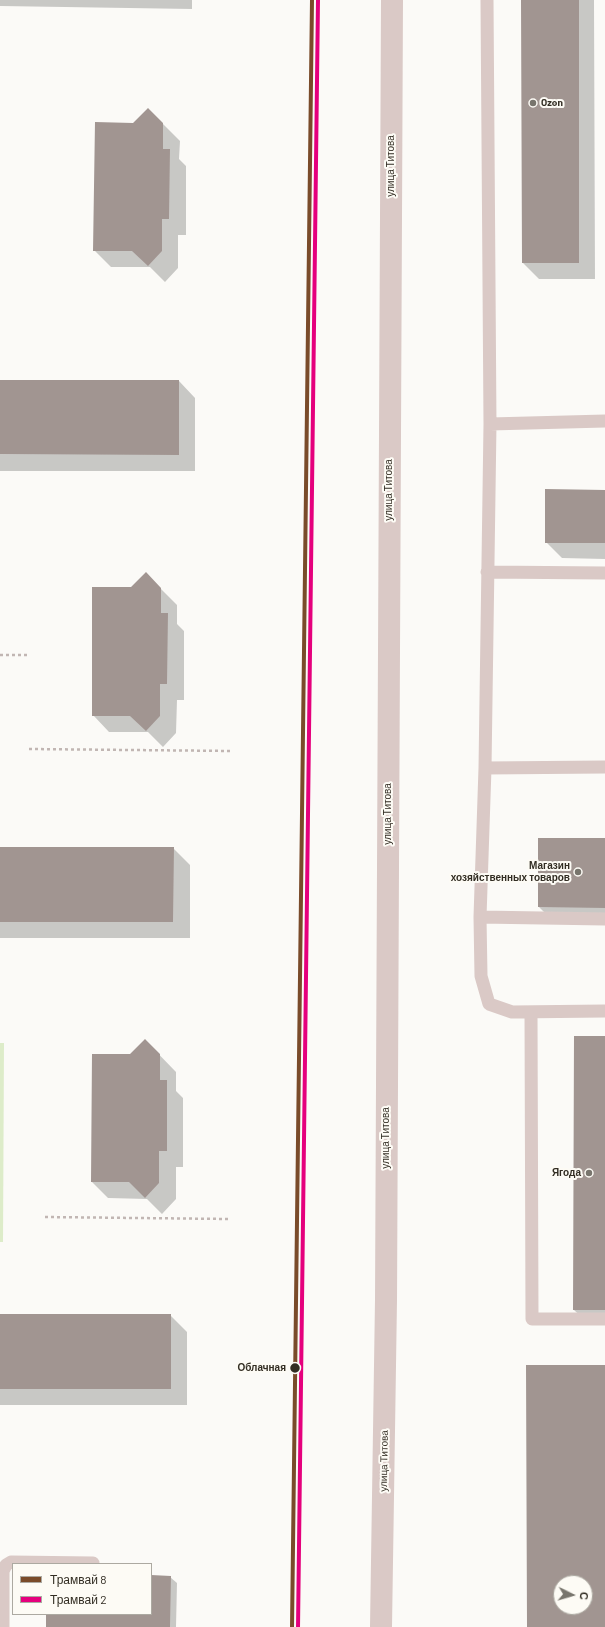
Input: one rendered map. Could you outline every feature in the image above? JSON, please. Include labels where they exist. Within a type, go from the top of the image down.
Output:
[{"type":"street","name":"улица Титова","points":[[382,1627],[386,1300],[392,0]]},
{"type":"lane","points":[[487,0],[490,424],[485,768],[480,917],[481,976],[489,1004],[512,1012],[605,1011]]},
{"type":"lane","points":[[490,424],[605,421]]},
{"type":"lane","points":[[487,572],[605,573]]},
{"type":"lane","points":[[485,768],[605,766]]},
{"type":"lane","points":[[480,917],[605,919]]},
{"type":"lane","points":[[531,1012],[532,1319],[605,1319]]},
{"type":"lane","points":[[3,1627],[3,1571],[6,1565],[11,1562],[93,1563]]},
{"type":"path","points":[[0,655],[29,655]]},
{"type":"path","points":[[29,749],[233,751]]},
{"type":"path","points":[[45,1217],[229,1218]]},
{"type":"green space","points":[[0,1043],[4,1043],[3,1242],[0,1242]]},
{"type":"building","points":[[521,0],[579,0],[579,263],[522,263]]},
{"type":"building","points":[[148,108],[163,123],[163,149],[170,149],[169,219],[162,219],[162,251],[148,266],[132,251],[93,251],[95,122],[133,123]]},
{"type":"building","points":[[0,380],[179,380],[179,455],[0,454]]},
{"type":"building","points":[[545,489],[605,490],[605,543],[545,543]]},
{"type":"building","points":[[146,572],[161,588],[161,613],[168,613],[167,684],[160,684],[160,716],[146,731],[130,716],[92,716],[92,587],[131,587]]},
{"type":"building","points":[[538,838],[605,838],[605,908],[538,907]]},
{"type":"building","points":[[0,847],[174,847],[173,922],[0,922]]},
{"type":"building","name":"Ягода","points":[[574,1036],[605,1036],[605,1310],[573,1310]]},
{"type":"building","points":[[145,1039],[160,1054],[160,1080],[167,1080],[167,1151],[159,1151],[159,1183],[145,1198],[129,1182],[91,1182],[92,1054],[130,1054]]},
{"type":"building","points":[[0,1314],[171,1314],[171,1389],[0,1389]]},
{"type":"building","points":[[526,1365],[605,1365],[605,1627],[527,1627]]},
{"type":"building","points":[[152,1575],[171,1576],[170,1627],[46,1627],[46,1615],[152,1615]]},
{"type":"tram line","name":"8","points":[[292,1627],[312,0]]},
{"type":"tram line","name":"2","points":[[298,1627],[318,0]]},
{"type":"place","name":"Ozon","points":[[533,103]]},
{"type":"place","name":"Магазин хозяйственных товаров","points":[[578,872]]},
{"type":"place","name":"Ягода","points":[[589,1173]]},
{"type":"place","name":"Облачная","points":[[295,1368]]}]
